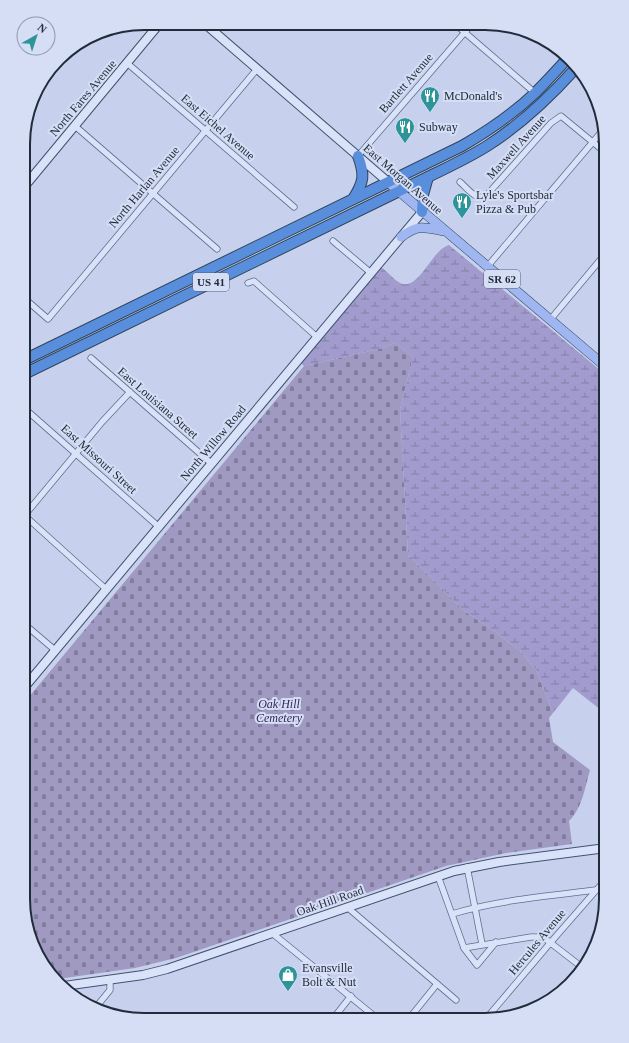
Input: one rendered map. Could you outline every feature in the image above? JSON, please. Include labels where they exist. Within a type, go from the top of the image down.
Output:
[{"type":"highway","name":"US 41","points":[[30,357],[476,138],[502,120],[535,93],[564,62]]},
{"type":"highway","name":"US 41","points":[[30,371],[428,178],[475,153],[503,135],[529,114],[552,94],[573,72]]},
{"type":"highway","points":[[352,200],[363,181],[361,164],[358,156]]},
{"type":"highway","points":[[422,212],[423,195],[428,178]]},
{"type":"main road","name":"East Morgan Avenue","points":[[388,182],[445,232],[599,361]]},
{"type":"main road","points":[[401,237],[418,227],[445,232]]},
{"type":"street","name":"North Fares Avenue","points":[[30,180],[154,30]]},
{"type":"street","name":"East Morgan Avenue","points":[[212,30],[388,182]]},
{"type":"street","points":[[462,30],[535,93]]},
{"type":"street","name":"Bartlett Avenue","points":[[358,156],[465,32]]},
{"type":"street","name":"East Eichel Avenue","points":[[127,64],[294,208]]},
{"type":"street","name":"North Harlan Avenue","points":[[30,303],[48,319],[257,69]]},
{"type":"street","name":"Maxwell Avenue","points":[[460,182],[478,197],[482,198],[486,196],[551,123],[561,116],[599,147]]},
{"type":"street","points":[[75,126],[216,248]]},
{"type":"street","points":[[487,267],[598,135]]},
{"type":"street","name":"North Willow Road","points":[[30,681],[422,212]]},
{"type":"street","points":[[333,241],[371,273]]},
{"type":"street","points":[[550,320],[599,261]]},
{"type":"street","points":[[251,282],[317,336]]},
{"type":"street","name":"East Louisiana Street","points":[[91,358],[212,464]]},
{"type":"street","points":[[30,508],[102,422],[130,392]]},
{"type":"street","name":"East Missouri Street","points":[[30,413],[159,527]]},
{"type":"street","points":[[30,520],[107,590]]},
{"type":"street","points":[[30,629],[56,651]]},
{"type":"street","name":"Oak Hill Road","points":[[70,985],[143,975],[167,969],[468,867],[599,849]]},
{"type":"street","points":[[468,867],[482,944]]},
{"type":"street","points":[[438,876],[464,948],[477,965],[496,942]]},
{"type":"street","name":"Hercules Avenue","points":[[492,1013],[599,887]]},
{"type":"street","points":[[452,914],[475,908],[533,898],[596,890]]},
{"type":"street","points":[[347,907],[456,1000]]},
{"type":"street","points":[[272,933],[371,1013]]},
{"type":"street","points":[[464,948],[482,944],[541,937],[546,938],[578,964]]},
{"type":"street","points":[[99,1004],[110,990],[110,980]]},
{"type":"street","points":[[414,1013],[437,984]]},
{"type":"street","points":[[338,1013],[351,996]]},
{"type":"green space","points":[[449,245],[599,369],[599,708],[573,688],[553,713],[536,670],[520,651],[497,633],[464,611],[408,555],[400,409],[413,357],[395,343],[383,348],[304,366],[300,362],[381,267],[400,283],[407,284],[413,282],[419,276],[436,254]]},
{"type":"green space","name":"Oak Hill Cemetery","points":[[395,343],[413,357],[400,409],[408,555],[464,611],[497,633],[520,651],[536,670],[553,713],[549,718],[553,742],[590,770],[580,804],[569,821],[572,844],[506,853],[446,866],[176,958],[135,968],[62,978],[45,956],[34,929],[31,914],[30,696],[304,366],[383,348]]},
{"type":"place","name":"McDonald's","points":[[430,113]]},
{"type":"place","name":"Subway","points":[[405,144]]},
{"type":"place","name":"Lyle's Sportsbar Pizza & Pub","points":[[462,219]]},
{"type":"place","name":"Evansville Bolt & Nut","points":[[288,992]]}]
